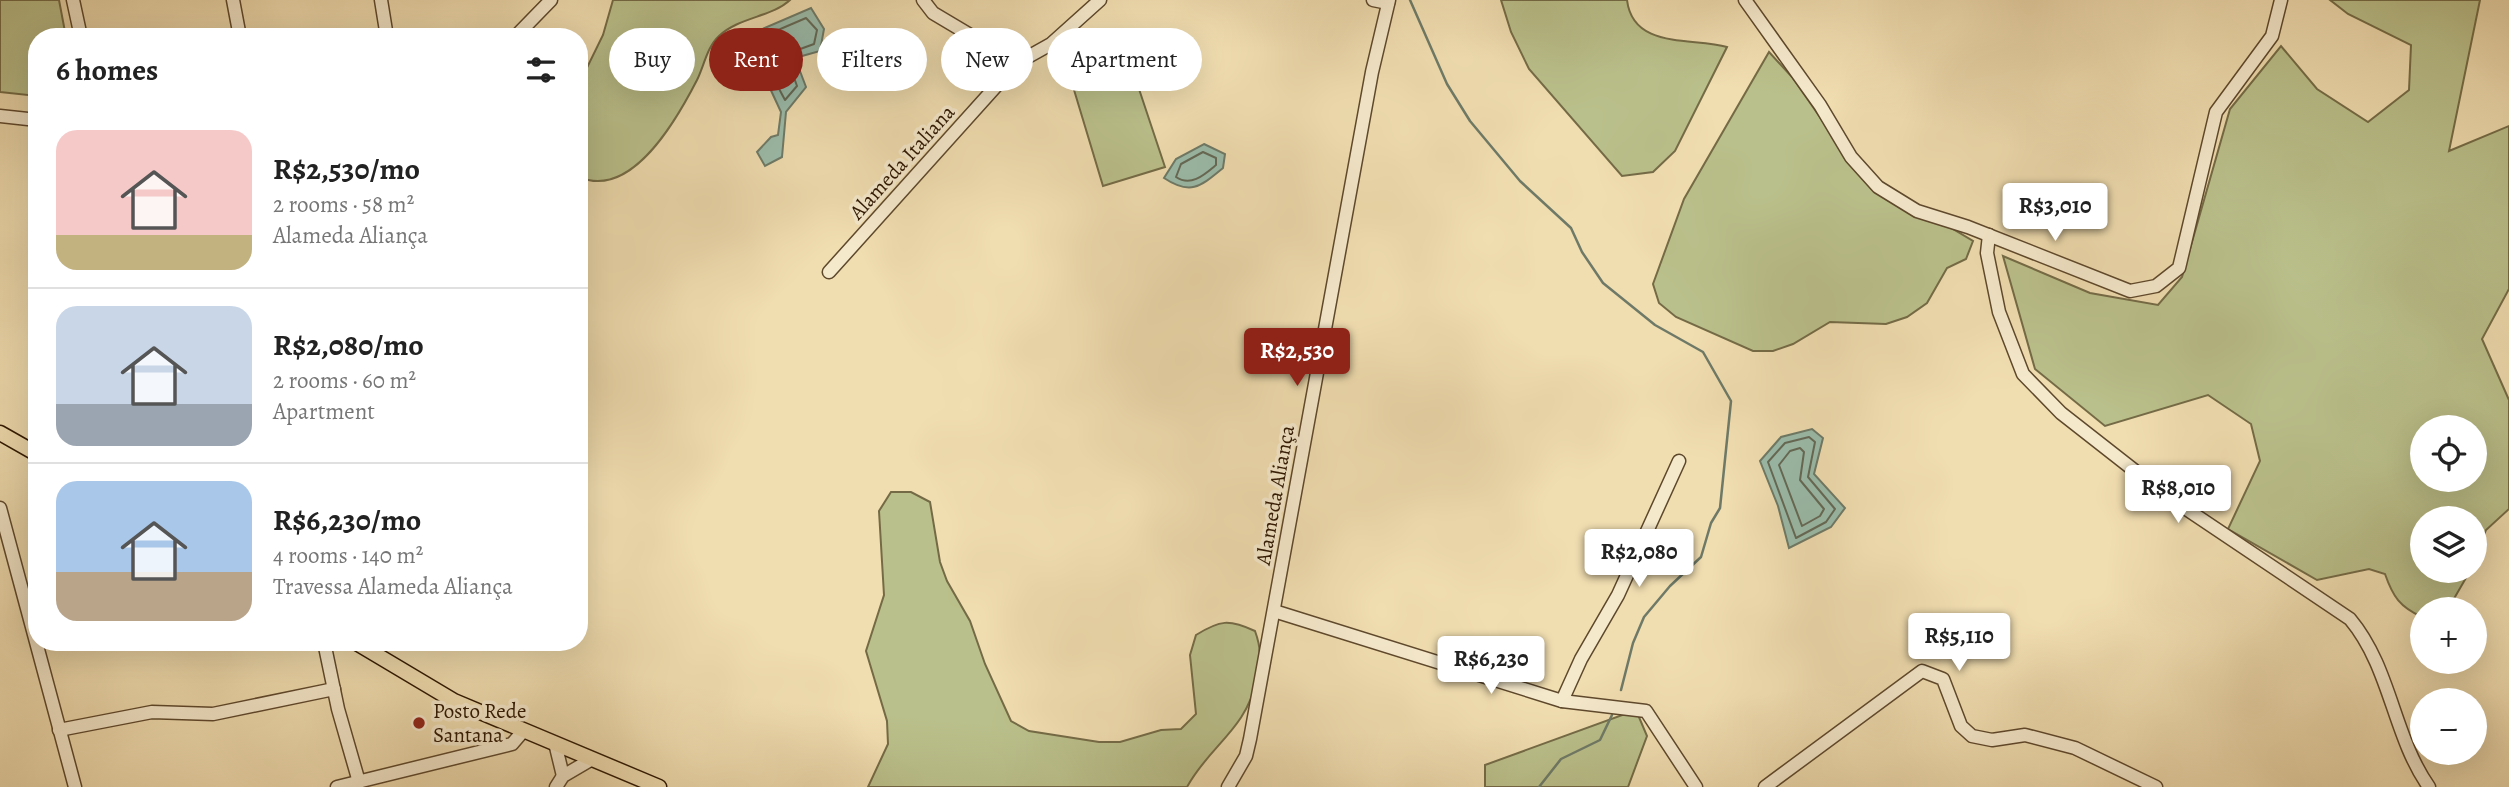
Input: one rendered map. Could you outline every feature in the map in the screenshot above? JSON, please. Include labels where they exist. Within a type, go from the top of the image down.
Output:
[{"type":"main road","points":[[0,433],[28,449]]},
{"type":"main road","points":[[370,651],[454,701],[659,787]]},
{"type":"street","points":[[73,0],[79,28]]},
{"type":"street","points":[[233,0],[238,28]]},
{"type":"street","points":[[382,0],[386,28]]},
{"type":"street","points":[[521,28],[535,7],[551,0]]},
{"type":"street","points":[[923,0],[933,13],[958,28]]},
{"type":"street","name":"Alameda Italiana","points":[[1033,54],[1051,44],[1100,0]]},
{"type":"street","points":[[1373,0],[1389,2]]},
{"type":"street","points":[[1745,0],[1834,125],[1851,157],[1878,187],[1917,211],[1989,235],[2130,291],[2156,286],[2179,268],[2216,112],[2272,36],[2281,0]]},
{"type":"street","name":"Alameda Aliança","points":[[1228,787],[1246,756],[1372,72],[1389,2]]},
{"type":"street","name":"Alameda Italiana","points":[[829,272],[992,91]]},
{"type":"street","points":[[0,116],[28,119]]},
{"type":"street","points":[[1989,235],[1987,253],[1999,312],[2023,374],[2062,413],[2167,496],[2350,619],[2367,638],[2413,758],[2429,787]]},
{"type":"street","points":[[1562,701],[1581,659],[1618,595],[1679,461]]},
{"type":"street","points":[[0,508],[28,613]]},
{"type":"street","points":[[1274,611],[1562,701],[1641,709],[1651,714],[1696,787]]},
{"type":"street","points":[[38,651],[75,787]]},
{"type":"street","points":[[326,651],[359,782]]},
{"type":"street","points":[[1765,787],[1910,679],[1928,671],[1943,679],[1961,726],[1972,736],[1992,740],[2025,735],[2075,748],[2155,787]]},
{"type":"street","points":[[59,730],[152,712],[213,714],[334,689]]},
{"type":"street","points":[[337,787],[512,744],[524,730]]},
{"type":"street","points":[[555,743],[559,782],[592,759]]},
{"type":"green space","points":[[0,0],[59,0],[64,28],[28,28],[28,95],[0,92]]},
{"type":"green space","points":[[613,0],[790,0],[783,6],[731,28],[709,28],[709,50],[695,84],[695,28],[609,28],[609,91],[691,91],[678,115],[650,152],[634,167],[617,177],[598,181],[588,179],[588,66],[603,35]]},
{"type":"green space","points":[[1501,0],[1627,0],[1632,16],[1640,27],[1652,34],[1666,39],[1727,47],[1675,151],[1653,172],[1622,176],[1529,69],[1511,32]]},
{"type":"green space","points":[[2330,0],[2480,0],[2449,151],[2509,126],[2509,289],[2482,339],[2509,400],[2509,509],[2487,529],[2487,506],[2410,506],[2410,583],[2463,583],[2455,597],[2410,597],[2410,610],[2398,600],[2385,574],[2369,569],[2317,580],[2228,529],[2260,461],[2251,424],[2208,395],[2105,426],[2035,369],[2003,256],[2090,293],[2158,305],[2182,277],[2230,109],[2281,46],[2317,89],[2368,122],[2409,90],[2411,45],[2348,14]]},
{"type":"green space","points":[[1769,52],[1792,77],[1859,173],[1973,241],[1966,259],[1947,268],[1927,303],[1907,317],[1886,324],[1830,322],[1793,344],[1773,351],[1753,351],[1676,317],[1659,303],[1653,284],[1684,199]]},
{"type":"green space","points":[[1074,91],[1140,91],[1165,167],[1103,186]]},
{"type":"green space","points":[[891,492],[911,492],[930,502],[940,562],[947,581],[970,621],[985,664],[1011,721],[1029,731],[1099,742],[1120,742],[1161,730],[1181,729],[1196,714],[1190,655],[1196,635],[1212,626],[1225,623],[1238,624],[1255,631],[1260,660],[1252,697],[1236,725],[1196,772],[1187,787],[868,787],[888,744],[887,721],[866,651],[884,595],[879,511]]},
{"type":"green space","points":[[1636,710],[1647,736],[1628,787],[1485,787],[1485,765]]},
{"type":"water","points":[[811,8],[823,28],[817,28],[817,52],[803,56],[803,28],[765,28]]},
{"type":"water","points":[[771,91],[803,91],[786,112],[782,157],[765,166],[757,152],[771,137],[778,135],[781,112]]},
{"type":"water","points":[[1204,144],[1225,154],[1223,168],[1202,184],[1195,186],[1182,187],[1164,178],[1176,159]]},
{"type":"water","points":[[1812,429],[1823,438],[1814,474],[1845,508],[1831,527],[1789,548],[1778,506],[1760,461],[1781,437]]},
{"type":"waterway","points":[[1410,0],[1447,84],[1470,121],[1520,181],[1571,228],[1582,252],[1603,283],[1655,325],[1703,352],[1731,401],[1720,508],[1711,523],[1701,557],[1670,586],[1644,617],[1633,643],[1621,690]]},
{"type":"waterway","points":[[1539,787],[1561,759],[1600,740],[1612,715]]},
{"type":"place","name":"Posto Rede Santana","points":[[419,723]]}]
